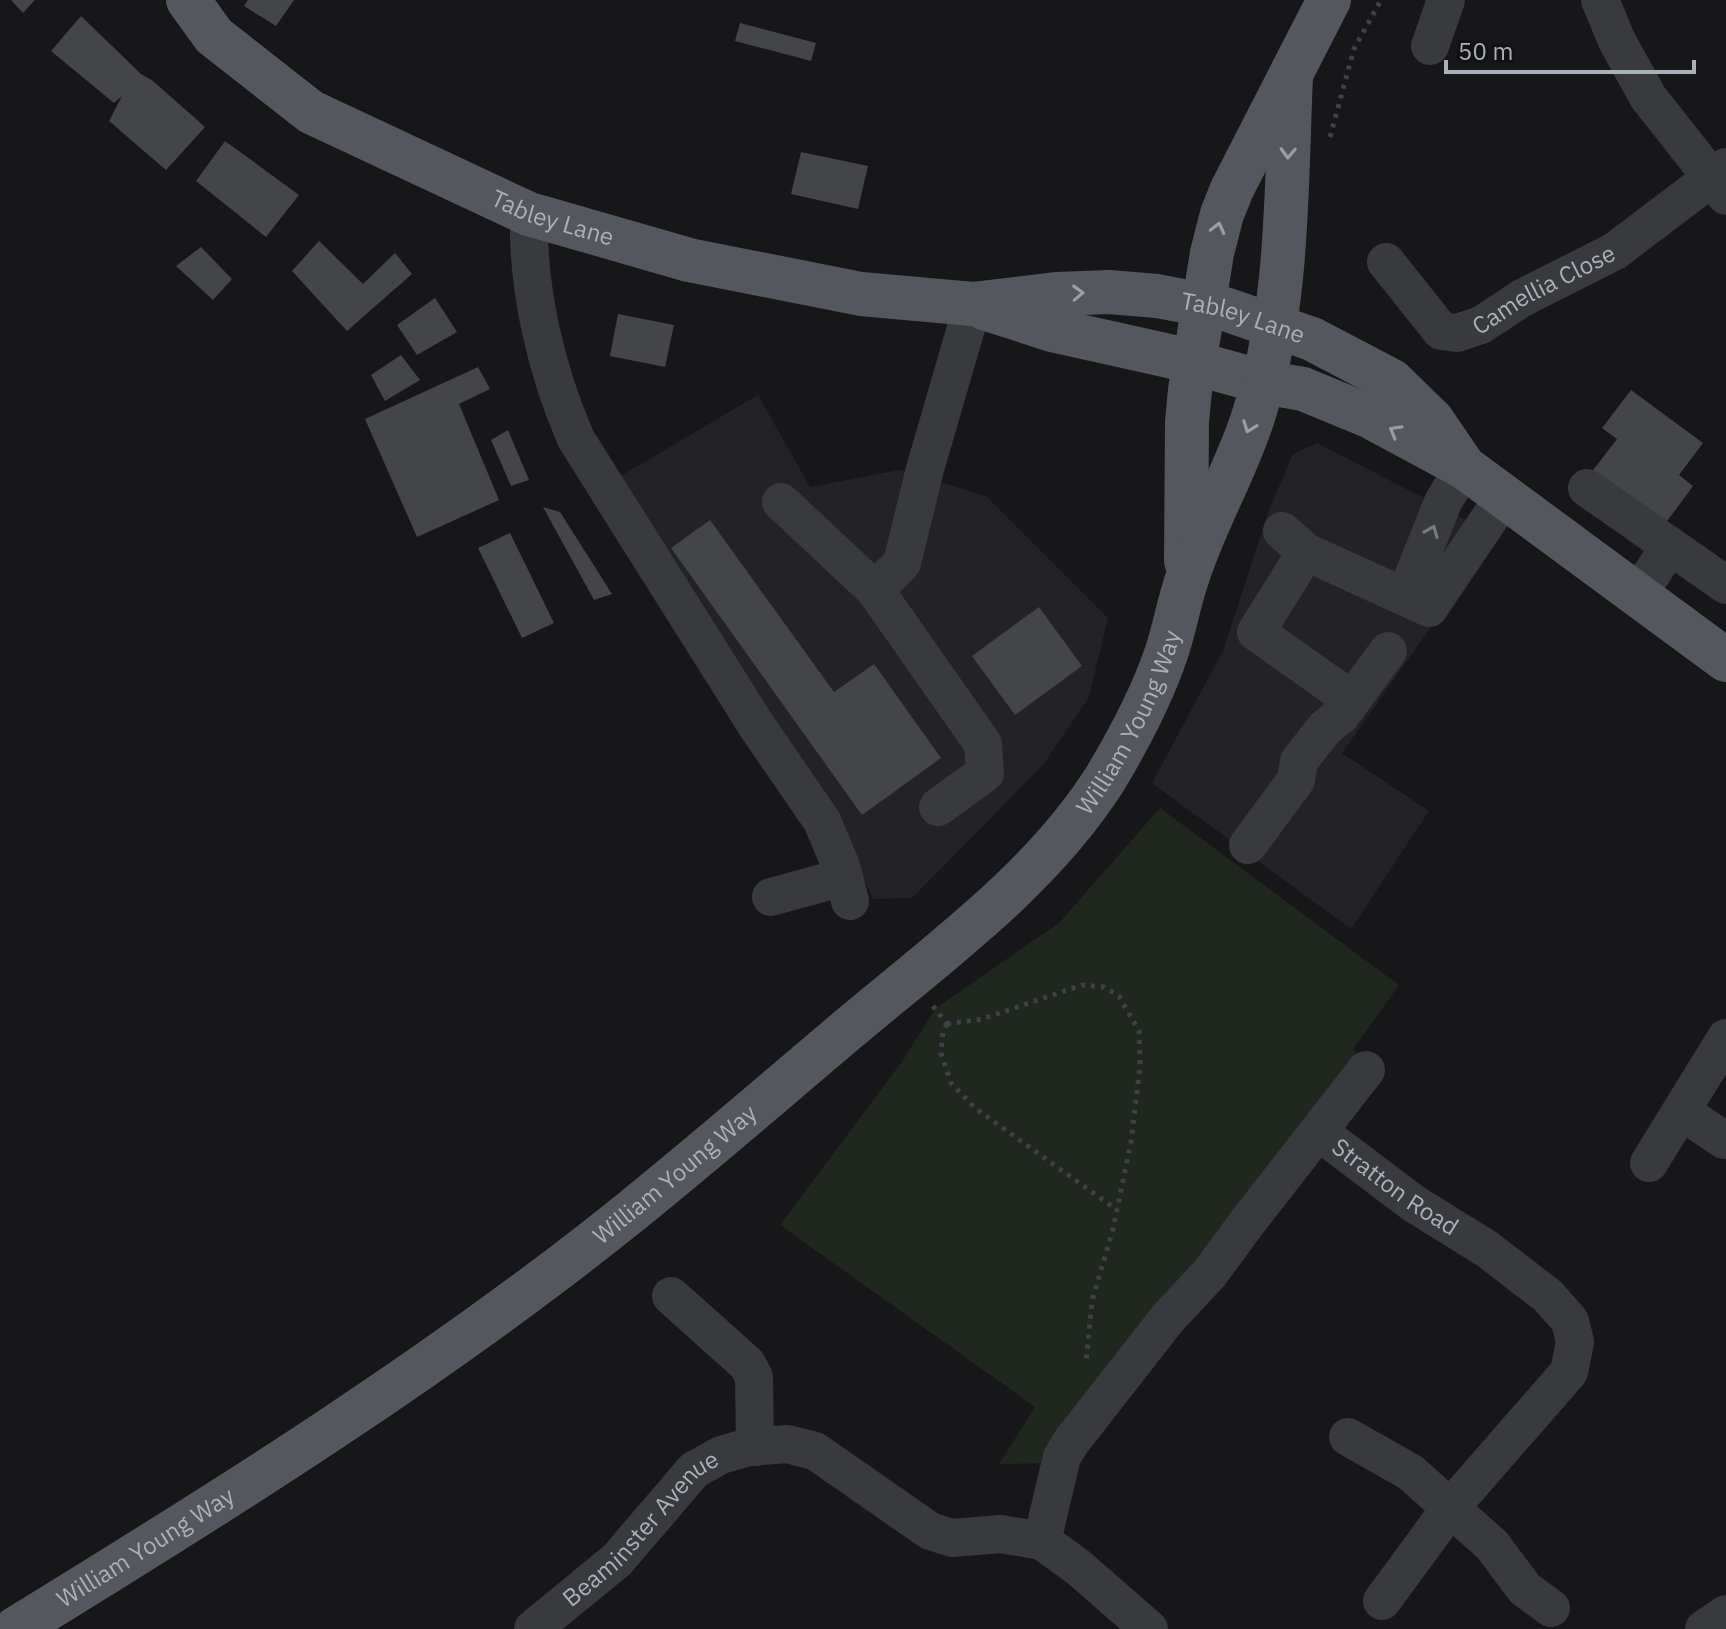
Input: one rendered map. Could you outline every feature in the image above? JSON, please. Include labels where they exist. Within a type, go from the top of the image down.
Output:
[{"type":"main road","name":"Tabley Lane","points":[[188,0],[214,36],[311,112],[529,214],[675,256],[861,294],[973,304],[1056,294],[1109,292],[1204,304],[1275,324],[1342,353],[1392,381],[1432,420],[1464,467]]},
{"type":"main road","name":"William Young Way","points":[[1186,579],[1187,422],[1212,253],[1222,214],[1256,137],[1329,0]]},
{"type":"main road","name":"William Young Way","points":[[15,1629],[201,1515],[500,1311],[632,1212],[994,905],[1068,829],[1101,785],[1130,737],[1164,660],[1186,579],[1237,460],[1263,382],[1282,270],[1291,76]]},
{"type":"main road","name":"Tabley Lane","points":[[973,304],[1052,330],[1303,389],[1371,417],[1464,467],[1726,660]]},
{"type":"street","points":[[1430,46],[1446,0]]},
{"type":"street","points":[[1600,0],[1617,41],[1648,97],[1721,181]]},
{"type":"street","name":"Camellia Close","points":[[1386,262],[1441,331],[1457,333],[1481,325],[1522,298],[1615,251],[1721,181]]},
{"type":"street","points":[[529,214],[531,273],[550,370],[576,439],[756,725],[822,821],[847,889],[771,897]]},
{"type":"street","points":[[875,590],[902,563],[925,469],[973,304]]},
{"type":"street","points":[[1417,602],[1443,502],[1464,467]]},
{"type":"street","points":[[1587,488],[1726,585]]},
{"type":"street","points":[[1417,602],[1504,497]]},
{"type":"street","points":[[781,502],[875,590],[983,744],[985,773],[938,807]]},
{"type":"street","points":[[1352,700],[1256,632],[1294,542],[1417,602]]},
{"type":"street","points":[[1637,596],[1670,546]]},
{"type":"street","points":[[1248,845],[1296,780],[1299,761],[1325,728],[1341,715],[1388,651]]},
{"type":"street","points":[[1649,1163],[1726,1038]]},
{"type":"street","points":[[1319,1132],[1366,1070]]},
{"type":"street","points":[[1681,1111],[1724,1140]]},
{"type":"street","name":"Stratton Road","points":[[1042,1541],[1062,1457],[1071,1442],[1168,1318],[1210,1273],[1319,1132],[1413,1203],[1497,1257],[1548,1296],[1570,1321],[1575,1342],[1569,1372],[1451,1507],[1382,1601]]},
{"type":"street","name":"Beaminster Avenue","points":[[671,1296],[747,1364],[754,1377],[755,1447]]},
{"type":"street","points":[[1348,1437],[1410,1472],[1498,1552],[1525,1589],[1551,1608]]},
{"type":"street","name":"Beaminster Avenue","points":[[536,1628],[617,1560],[694,1470],[721,1455],[787,1444],[815,1451],[930,1531],[952,1538],[1001,1534],[1042,1541],[1078,1567],[1149,1629]]},
{"type":"street","points":[[1704,1629],[1726,1614]]},
{"type":"path","points":[[1327,146],[1354,49],[1381,0]]},
{"type":"path","points":[[947,1024],[982,1019],[1082,985],[1104,987],[1119,996],[1139,1031],[1140,1066],[1131,1142],[1117,1210],[1092,1301],[1085,1383],[1106,1399]]},
{"type":"path","points":[[926,998],[947,1024]]},
{"type":"path","points":[[947,1024],[943,1031],[941,1053],[951,1083],[975,1108],[1117,1210]]},
{"type":"shaded area","points":[[758,395],[810,487],[900,470],[986,496],[1108,618],[1089,697],[1043,765],[912,898],[873,899],[825,795],[694,611],[617,478]]},
{"type":"shaded area","points":[[1317,443],[1496,535],[1342,753],[1429,811],[1351,929],[1152,783],[1223,651],[1269,510],[1293,454]]},
{"type":"shaded area","points":[[1160,808],[1399,985],[1354,1048],[1363,1067],[1055,1463],[999,1464],[1035,1407],[780,1225],[903,1060],[936,1008],[1059,923]]},
{"type":"building","points":[[11,0],[35,0],[23,13]]},
{"type":"building","points":[[248,0],[294,0],[276,26],[244,6]]},
{"type":"building","points":[[81,16],[141,74],[205,127],[166,170],[109,121],[122,96],[114,103],[51,51]]},
{"type":"building","points":[[740,23],[816,43],[811,61],[735,41]]},
{"type":"building","points":[[225,141],[299,195],[266,237],[196,181]]},
{"type":"building","points":[[801,152],[868,166],[858,209],[791,194]]},
{"type":"building","points":[[319,241],[363,284],[395,253],[412,274],[347,331],[292,271]]},
{"type":"building","points":[[201,247],[232,279],[213,300],[176,266]]},
{"type":"building","points":[[435,298],[457,332],[417,355],[397,325]]},
{"type":"building","points":[[618,314],[674,325],[665,367],[610,356]]},
{"type":"building","points":[[401,355],[420,380],[385,401],[371,375]]},
{"type":"building","points":[[478,367],[490,389],[459,404],[499,500],[417,537],[365,419]]},
{"type":"building","points":[[1631,390],[1703,443],[1679,475],[1693,486],[1662,528],[1590,474],[1617,439],[1602,428]]},
{"type":"building","points":[[508,430],[529,480],[511,486],[491,440]]},
{"type":"building","points":[[543,507],[560,512],[612,594],[594,600]]},
{"type":"building","points":[[710,520],[834,692],[874,664],[941,758],[862,815],[671,548]]},
{"type":"building","points":[[510,533],[554,623],[522,638],[478,548]]},
{"type":"building","points":[[1039,607],[1082,666],[1015,715],[972,656]]}]
